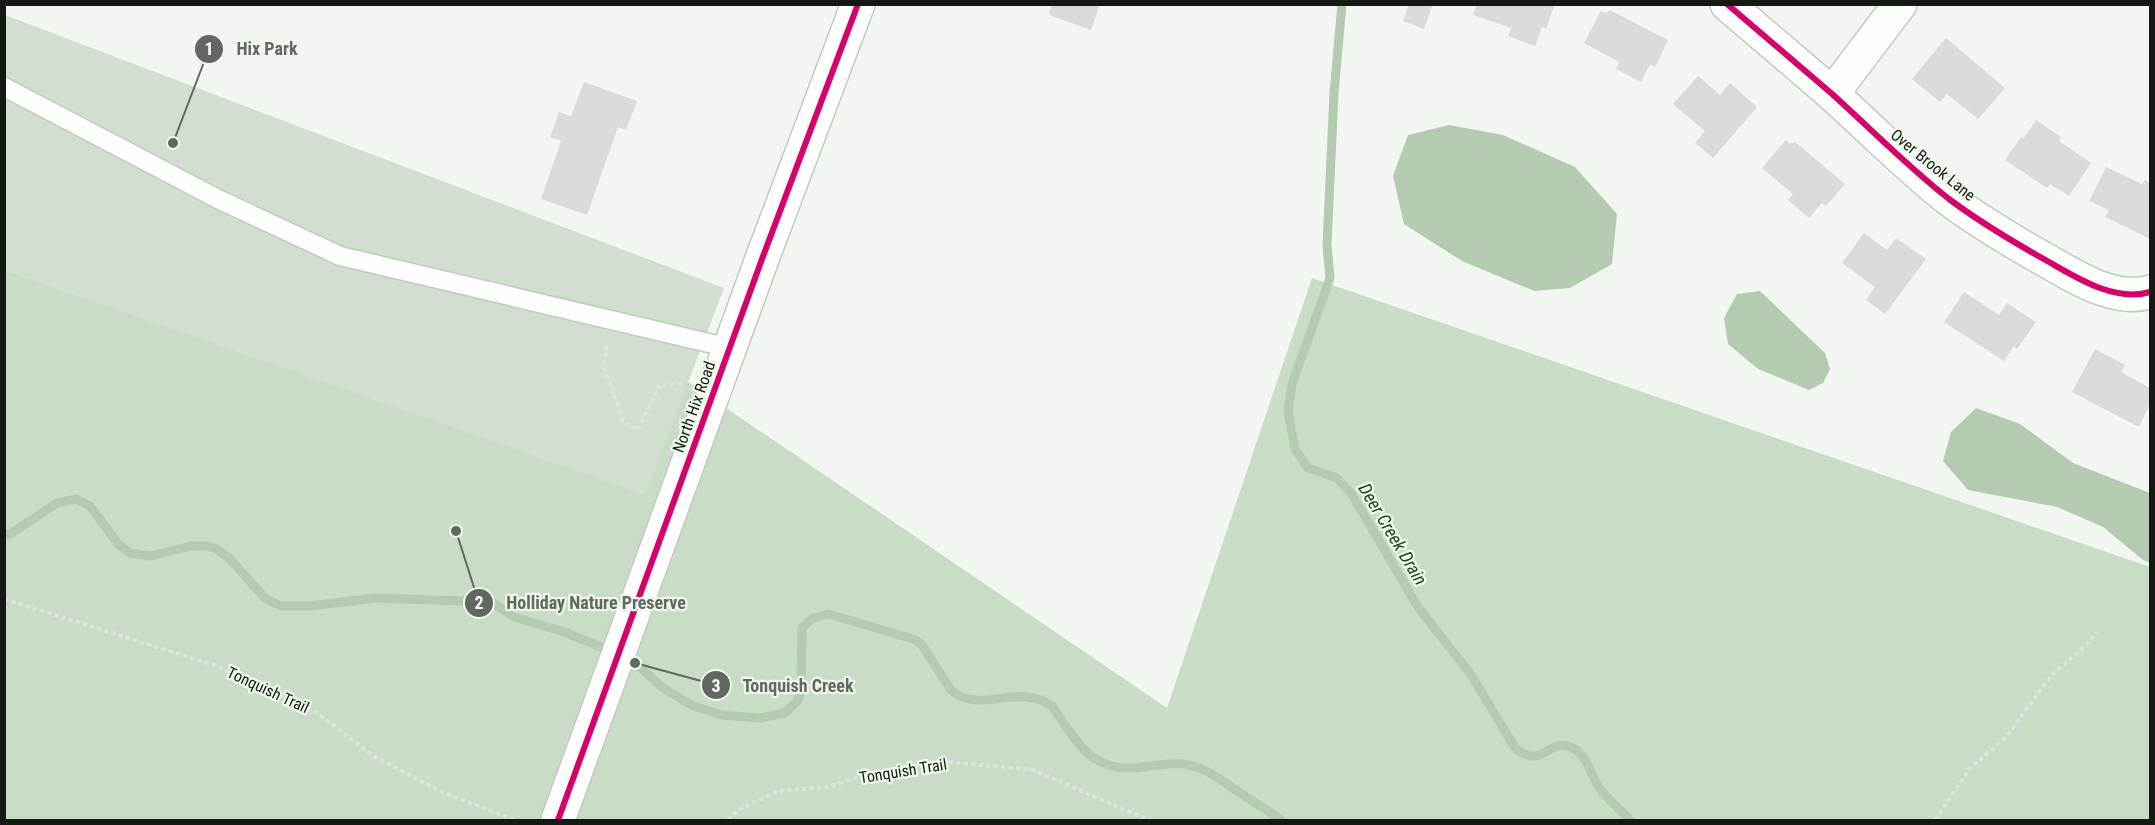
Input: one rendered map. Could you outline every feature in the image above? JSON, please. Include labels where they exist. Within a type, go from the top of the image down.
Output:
[{"type":"street","name":"North Hix Road","points":[[558,820],[858,4]]},
{"type":"street","name":"Over Brook Lane","points":[[1727,4],[1832,94],[1898,156],[1950,199],[2006,237],[2076,277],[2112,292],[2140,295],[2151,292]]},
{"type":"street","points":[[1832,94],[1900,4]]},
{"type":"lane","points":[[4,87],[218,199],[340,256],[730,348]]},
{"type":"path","points":[[610,320],[604,368],[624,422],[638,430],[660,385],[672,383],[717,385]]},
{"type":"path","points":[[1935,820],[1970,768],[2007,736],[2051,675],[2086,645],[2097,632]]},
{"type":"shaded area","points":[[5,15],[724,288],[645,496],[5,270]]},
{"type":"shaded area","points":[[1449,125],[1503,135],[1575,167],[1617,214],[1612,264],[1570,288],[1534,291],[1462,261],[1404,224],[1393,176],[1408,135]]},
{"type":"shaded area","points":[[5,270],[645,495],[688,382],[1167,708],[1312,278],[2150,567],[2150,820],[5,820]]},
{"type":"shaded area","points":[[1760,291],[1825,353],[1830,369],[1823,383],[1809,390],[1758,369],[1728,344],[1724,318],[1737,294]]},
{"type":"shaded area","points":[[1976,408],[2020,424],[2073,463],[2150,493],[2150,563],[2143,560],[2103,527],[2057,507],[1968,490],[1943,461],[1951,432]]},
{"type":"building","points":[[1052,4],[1100,4],[1091,30],[1049,15]]},
{"type":"building","points":[[1409,4],[1433,4],[1424,29],[1403,21]]},
{"type":"building","points":[[1477,4],[1555,4],[1546,29],[1542,27],[1535,46],[1508,36],[1511,28],[1473,15]]},
{"type":"building","points":[[1610,10],[1668,40],[1655,67],[1650,64],[1641,82],[1616,69],[1619,62],[1584,43],[1601,11],[1606,13]]},
{"type":"building","points":[[1946,38],[2005,88],[1978,119],[1947,94],[1940,102],[1912,79]]},
{"type":"building","points":[[1698,76],[1720,95],[1730,83],[1757,107],[1713,158],[1695,143],[1705,131],[1673,104]]},
{"type":"building","points":[[584,82],[637,101],[626,130],[618,127],[587,215],[541,199],[561,141],[550,137],[559,112],[571,116]]},
{"type":"building","points":[[2036,120],[2061,137],[2059,141],[2091,163],[2069,196],[2050,184],[2047,188],[2005,160]]},
{"type":"building","points":[[1786,140],[1790,144],[1795,142],[1845,184],[1826,206],[1822,203],[1809,218],[1788,200],[1793,194],[1762,168]]},
{"type":"building","points":[[2106,167],[2142,184],[2145,180],[2150,183],[2150,239],[2105,217],[2109,210],[2089,201]]},
{"type":"building","points":[[1864,233],[1887,250],[1896,238],[1926,259],[1885,314],[1866,300],[1875,287],[1842,263]]},
{"type":"building","points":[[1964,292],[1999,315],[2007,303],[2036,322],[2017,349],[2014,346],[2004,361],[1944,322]]},
{"type":"building","points":[[2095,349],[2125,365],[2121,372],[2150,388],[2150,404],[2139,427],[2072,392]]},
{"type":"waterway","name":"Deer Creek Drain","points":[[1342,4],[1334,93],[1327,245],[1330,278],[1292,384],[1288,411],[1295,449],[1308,468],[1337,478],[1351,493],[1418,607],[1472,676],[1515,748],[1531,756],[1537,756],[1560,746],[1574,748],[1584,758],[1601,790],[1630,820]]},
{"type":"waterway","points":[[4,535],[10,534],[57,503],[76,499],[90,506],[119,545],[130,553],[151,556],[191,546],[215,548],[229,558],[266,599],[281,606],[310,606],[375,598],[492,602],[514,617],[564,632],[616,653],[635,663],[663,688],[693,706],[722,715],[760,718],[785,713],[798,700],[801,691],[802,628],[813,618],[829,614],[916,640],[922,645],[951,690],[962,697],[974,700],[1026,697],[1039,699],[1052,706],[1084,749],[1104,763],[1131,768],[1163,764],[1190,765],[1219,778],[1281,820]]},
{"type":"cycle path","points":[[558,820],[762,259],[858,4]]},
{"type":"cycle path","points":[[1727,4],[1831,93],[1918,173],[1973,216],[2036,255],[2098,287],[2124,294],[2150,292]]},
{"type":"place","name":"Hix Park","points":[[173,143]]},
{"type":"place","name":"Holliday Nature Preserve","points":[[456,531]]},
{"type":"place","name":"Tonquish Creek","points":[[635,663]]}]
